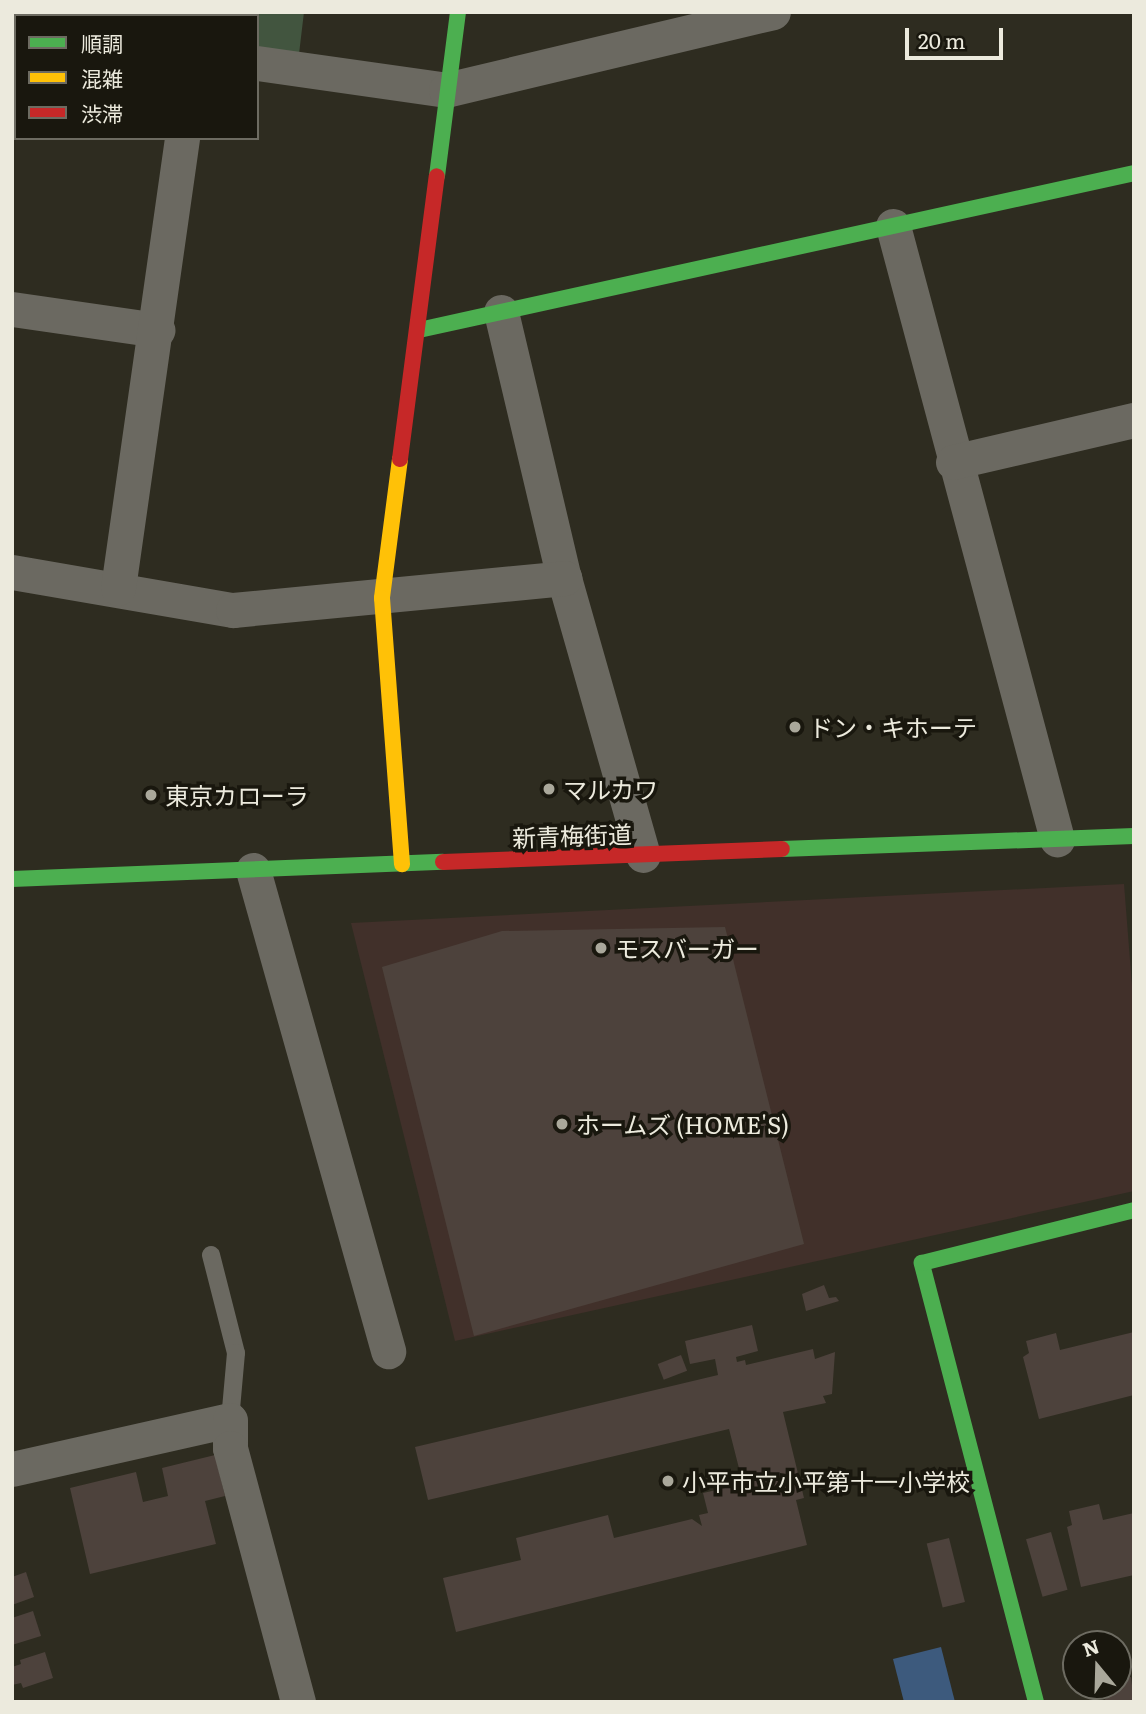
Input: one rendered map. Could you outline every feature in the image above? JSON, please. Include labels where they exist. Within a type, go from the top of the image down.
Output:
[{"type":"street","points":[[402,864],[383,598],[458,12]]},
{"type":"street","points":[[259,63],[446,90],[773,12]]},
{"type":"street","points":[[118,587],[157,330],[182,140]]},
{"type":"street","points":[[419,330],[1134,173]]},
{"type":"street","points":[[893,226],[953,463],[1057,839]]},
{"type":"street","points":[[12,309],[157,330]]},
{"type":"street","points":[[501,312],[564,578],[643,855]]},
{"type":"street","points":[[953,463],[1134,420]]},
{"type":"street","points":[[12,572],[118,587],[233,610],[383,598],[564,578]]},
{"type":"street","name":"新青梅街道","points":[[12,879],[1134,836]]},
{"type":"street","points":[[253,870],[388,1351]]},
{"type":"street","points":[[1036,1702],[922,1263],[1134,1210]]},
{"type":"street","points":[[12,1469],[230,1420],[230,1448],[298,1702]]},
{"type":"lane","points":[[211,1255],[236,1353],[230,1420]]},
{"type":"shaded area","points":[[1124,884],[1134,1011],[1134,1191],[455,1341],[351,923]]},
{"type":"green space","points":[[304,12],[299,54],[259,48],[259,14],[97,14]]},
{"type":"water","points":[[941,1647],[955,1702],[904,1702],[893,1659]]},
{"type":"building","points":[[725,927],[804,1244],[474,1336],[382,967],[502,931]]},
{"type":"building","points":[[824,1285],[829,1298],[836,1297],[839,1301],[806,1311],[802,1294]]},
{"type":"building","points":[[752,1325],[758,1351],[736,1357],[737,1362],[745,1360],[746,1365],[813,1349],[815,1359],[835,1352],[832,1394],[823,1396],[826,1403],[783,1412],[804,1498],[796,1500],[807,1545],[456,1632],[443,1578],[521,1560],[516,1538],[608,1515],[614,1538],[692,1519],[702,1526],[699,1515],[708,1513],[703,1493],[743,1484],[729,1429],[428,1500],[415,1447],[718,1375],[715,1359],[690,1364],[685,1341]]},
{"type":"building","points":[[1134,1332],[1134,1395],[1039,1419],[1023,1357],[1029,1353],[1026,1341],[1056,1333],[1060,1350]]},
{"type":"building","points":[[681,1355],[687,1371],[664,1380],[658,1364]]},
{"type":"building","points":[[215,1455],[225,1496],[205,1501],[216,1544],[90,1574],[70,1488],[136,1472],[143,1502],[168,1496],[162,1468]]},
{"type":"building","points":[[1099,1504],[1103,1520],[1134,1513],[1134,1575],[1081,1587],[1067,1527],[1072,1525],[1069,1511]]},
{"type":"building","points":[[1051,1532],[1068,1590],[1043,1597],[1026,1539]]},
{"type":"building","points":[[949,1538],[965,1602],[943,1608],[927,1544]]},
{"type":"building","points":[[26,1572],[34,1597],[12,1605],[12,1577]]},
{"type":"building","points":[[33,1611],[41,1636],[12,1645],[12,1618]]},
{"type":"building","points":[[45,1652],[53,1678],[23,1688],[21,1683],[12,1685],[12,1667],[21,1664],[20,1660]]},
{"type":"building","points":[[1132,1685],[1134,1702],[1102,1702],[1132,1700]]},
{"type":"traffic: fast","points":[[437,176],[458,12]]},
{"type":"traffic: fast","points":[[419,330],[1134,173]]},
{"type":"traffic: fast","points":[[782,849],[1134,836]]},
{"type":"traffic: fast","points":[[12,879],[443,862]]},
{"type":"traffic: fast","points":[[1036,1702],[922,1263],[1134,1210]]},
{"type":"traffic: slow","points":[[400,459],[382,598],[402,864]]},
{"type":"traffic: jam","points":[[400,459],[437,176]]},
{"type":"traffic: jam","points":[[443,862],[782,849]]},
{"type":"place","name":"ドン・キホーテ","points":[[795,727]]},
{"type":"place","name":"マルカワ","points":[[549,789]]},
{"type":"place","name":"東京カローラ","points":[[151,795]]},
{"type":"place","name":"モスバーガー","points":[[601,948]]},
{"type":"place","name":"ホームズ (HOME'S)","points":[[562,1124]]},
{"type":"place","name":"小平市立小平第十一小学校","points":[[668,1481]]}]
